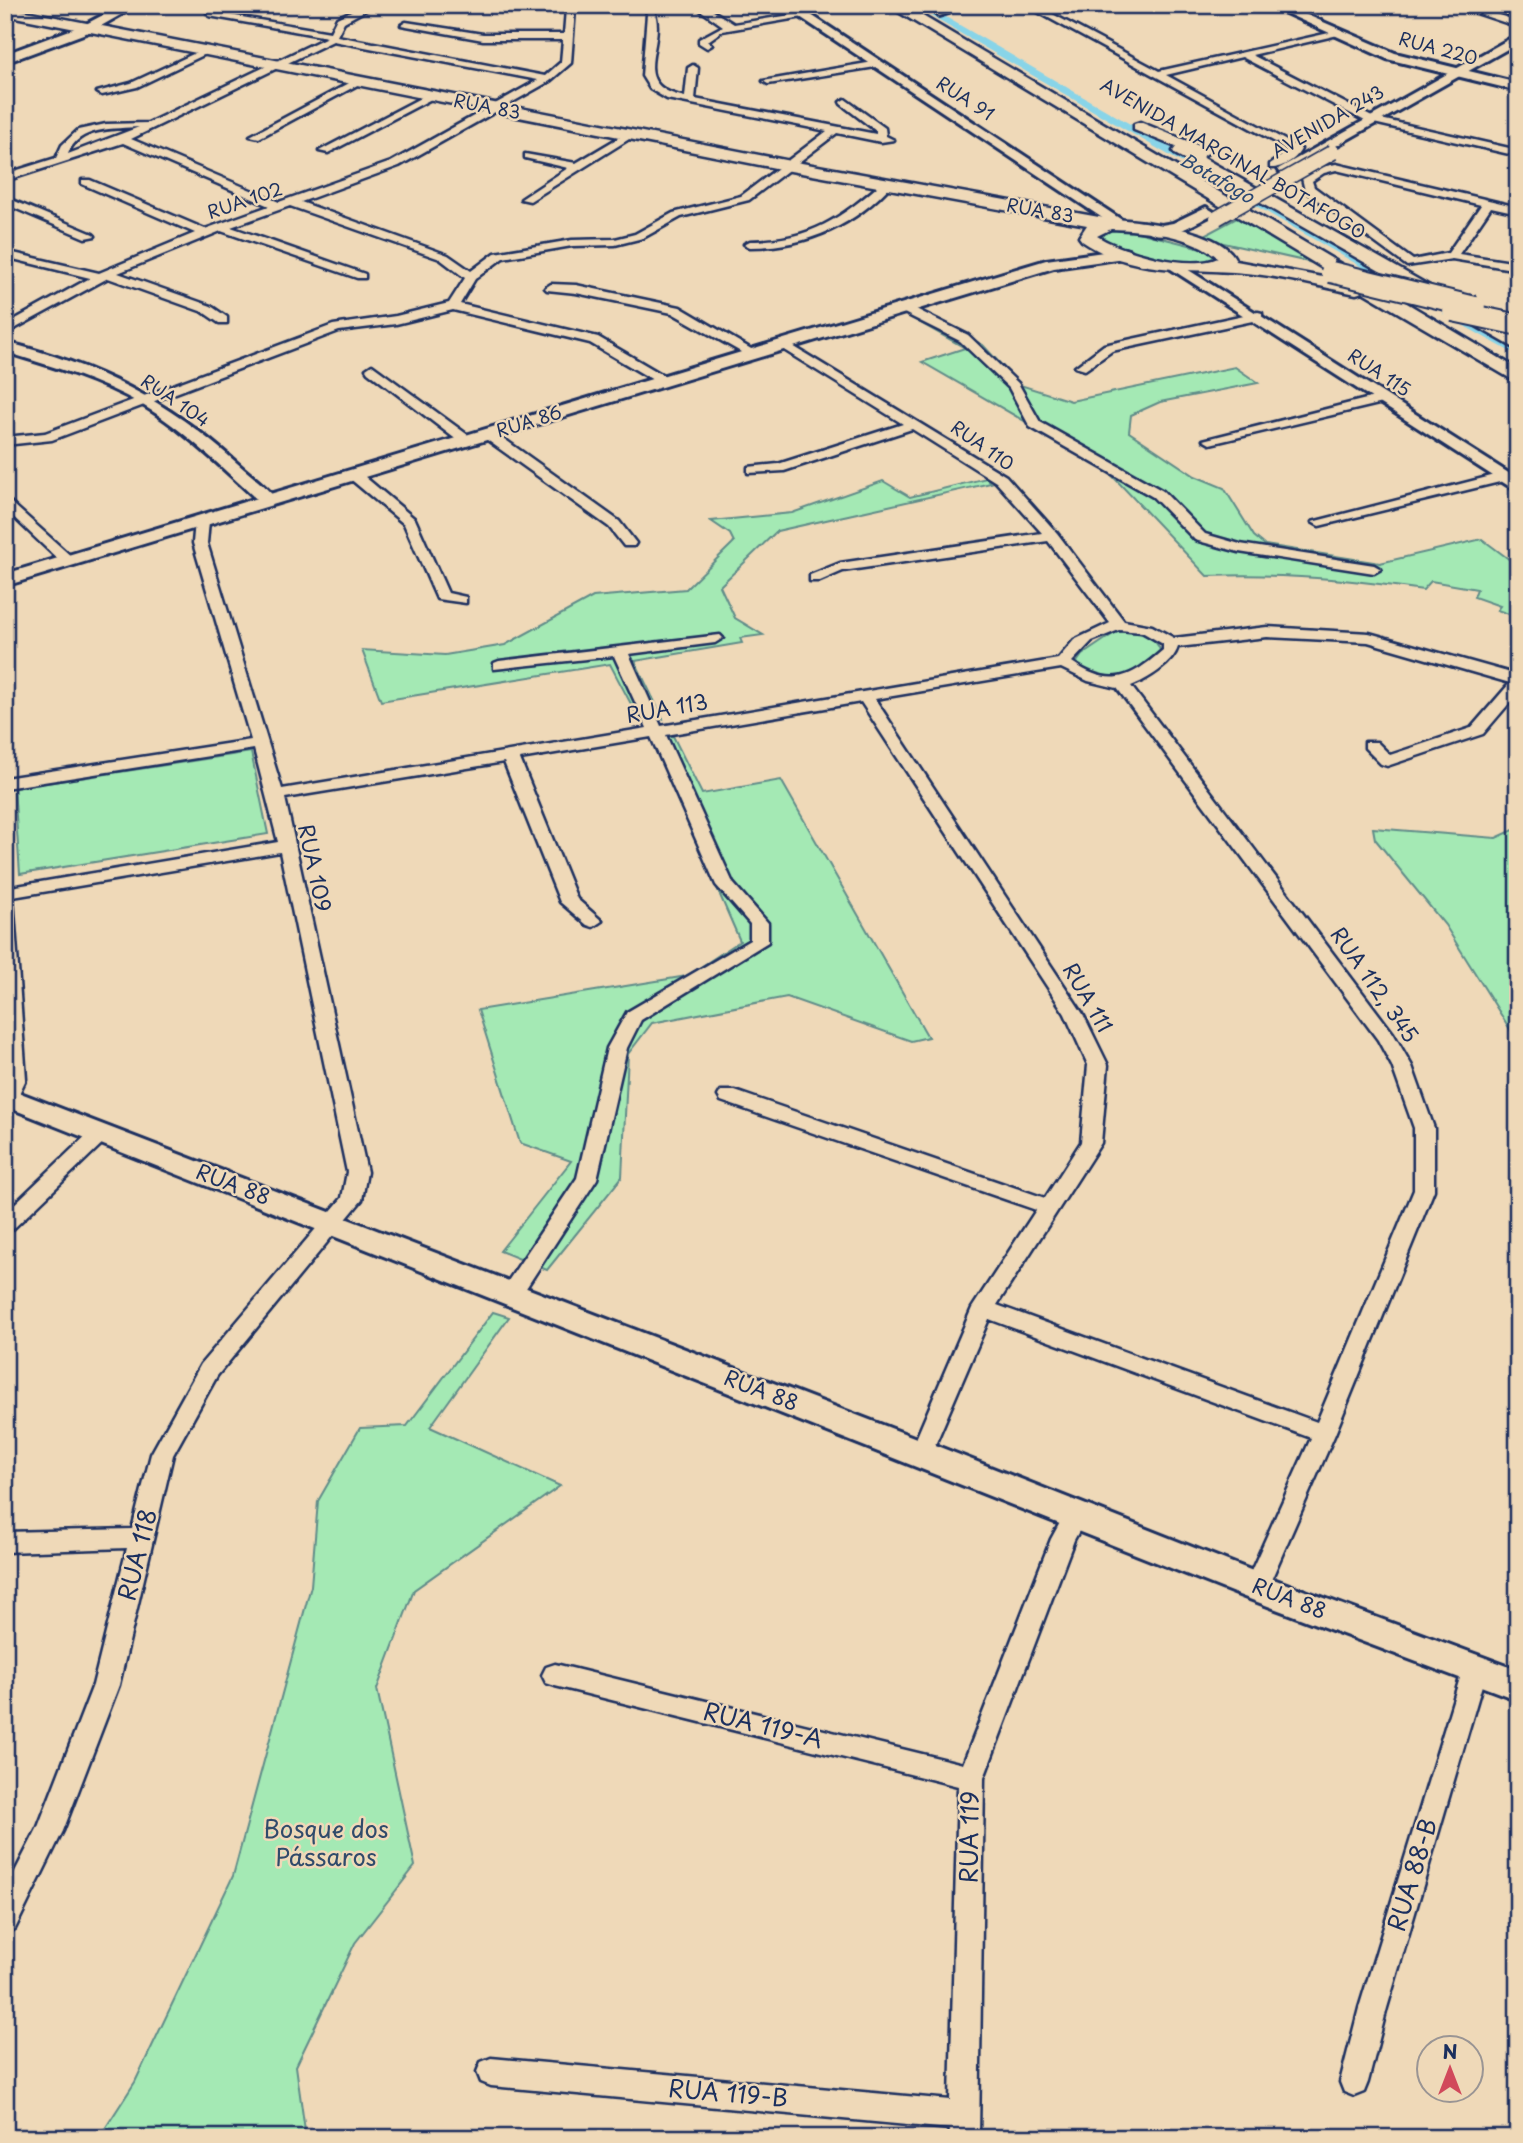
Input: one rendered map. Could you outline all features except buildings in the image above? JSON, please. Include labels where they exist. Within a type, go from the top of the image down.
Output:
[{"type":"main road","points":[[5,59],[90,27],[132,5]]},
{"type":"main road","name":"AVENIDA MARGINAL BOTAFOGO","points":[[894,5],[1518,377]]},
{"type":"main road","name":"RUA 83","points":[[5,11],[785,165],[1155,230],[1497,312],[1517,322]]},
{"type":"main road","name":"AVENIDA 243","points":[[1206,243],[1194,233],[1211,215],[1279,167],[1518,38]]},
{"type":"main road","name":"AVENIDA 243","points":[[1155,230],[1177,227],[1211,215],[1388,124],[1518,50]]},
{"type":"main road","name":"AVENIDA MARGINAL BOTAFOGO","points":[[1411,264],[1174,138],[1134,124],[1518,344]]},
{"type":"main road","name":"RUA 83","points":[[970,199],[1068,224],[1125,254],[1176,266],[1219,266],[1298,275],[1517,322]]},
{"type":"main road","points":[[1089,237],[1092,229],[1115,224]]},
{"type":"main road","name":"RUA 86","points":[[5,580],[1052,263],[1078,251],[1089,237]]},
{"type":"main road","points":[[1206,243],[1228,256],[1228,260],[1219,266]]},
{"type":"main road","name":"RUA 86","points":[[1052,263],[1125,254]]},
{"type":"main road","points":[[1411,264],[1497,312]]},
{"type":"main road","name":"RUA 88","points":[[8,1081],[101,1133],[921,1453],[1256,1587],[1518,1685]]},
{"type":"street","points":[[5,178],[123,139],[333,37],[340,20],[371,5]]},
{"type":"street","points":[[506,5],[645,6],[652,13],[647,76],[653,87],[671,97],[885,139],[881,130],[845,102]]},
{"type":"street","points":[[697,5],[732,27]]},
{"type":"street","name":"RUA 91","points":[[788,5],[1115,224]]},
{"type":"street","points":[[1032,7],[1067,5]]},
{"type":"street","name":"RUA 220","points":[[1274,5],[1391,56],[1518,87]]},
{"type":"street","points":[[1456,5],[1518,24]]},
{"type":"street","points":[[209,13],[547,79],[565,63],[571,6]]},
{"type":"street","points":[[1032,7],[1296,149],[1279,167]]},
{"type":"street","points":[[707,45],[702,41],[713,32],[804,16]]},
{"type":"street","points":[[406,25],[482,37],[568,37]]},
{"type":"street","points":[[1159,75],[1335,33]]},
{"type":"street","points":[[102,92],[134,85],[209,50]]},
{"type":"street","points":[[1245,55],[1369,119],[1518,153]]},
{"type":"street","points":[[768,81],[879,64]]},
{"type":"street","points":[[690,102],[693,68]]},
{"type":"street","name":"RUA 102","points":[[5,330],[104,275],[205,233],[395,164],[498,109],[547,79]]},
{"type":"street","points":[[255,136],[358,82]]},
{"type":"street","points":[[324,151],[432,96]]},
{"type":"street","points":[[61,159],[64,144],[75,134],[158,122]]},
{"type":"street","points":[[453,306],[471,277],[499,255],[639,236],[677,215],[745,198],[834,130]]},
{"type":"street","points":[[526,199],[630,134]]},
{"type":"street","points":[[123,139],[280,207]]},
{"type":"street","points":[[529,156],[578,167]]},
{"type":"street","points":[[1518,209],[1336,167],[1321,170],[1306,180],[1309,189],[1411,264],[1452,256],[1518,267]]},
{"type":"street","points":[[86,182],[205,233]]},
{"type":"street","points":[[750,244],[791,243],[822,234],[849,218],[888,184]]},
{"type":"street","points":[[5,200],[89,236]]},
{"type":"street","points":[[293,202],[444,257],[471,277]]},
{"type":"street","points":[[1452,256],[1488,203]]},
{"type":"street","points":[[223,228],[361,276]]},
{"type":"street","points":[[5,254],[104,275],[207,309],[222,320]]},
{"type":"street","name":"RUA 115","points":[[1176,266],[1258,316],[1518,487]]},
{"type":"street","points":[[1219,266],[1219,291]]},
{"type":"street","points":[[551,288],[576,289],[676,310],[751,353]]},
{"type":"street","points":[[5,441],[47,437],[337,328],[396,320],[453,306],[594,340],[664,381]]},
{"type":"street","points":[[904,308],[964,338],[1014,386],[1035,424],[1158,494],[1200,537],[1239,548],[1374,569]]},
{"type":"street","points":[[1081,367],[1108,348],[1258,316]]},
{"type":"street","name":"RUA 110","points":[[783,344],[1001,479],[1052,536],[1119,625]]},
{"type":"street","name":"RUA 104","points":[[5,347],[93,375],[146,401],[201,441],[268,500]]},
{"type":"street","points":[[372,369],[467,441]]},
{"type":"street","points":[[1210,440],[1382,399]]},
{"type":"street","points":[[753,470],[779,468],[915,424]]},
{"type":"street","points":[[488,434],[614,524],[629,543]]},
{"type":"street","points":[[353,474],[410,522],[442,596],[461,600]]},
{"type":"street","points":[[1319,522],[1503,477]]},
{"type":"street","points":[[5,501],[68,561]]},
{"type":"street","name":"RUA 109","points":[[202,521],[200,543],[276,795],[357,1172],[352,1200],[332,1224]]},
{"type":"street","points":[[815,578],[840,567],[1052,536]]},
{"type":"street","points":[[1171,643],[1170,651],[1137,679],[1123,685],[1071,670],[1064,663],[1067,655],[1089,637],[1119,625],[1151,630],[1171,643],[1267,632],[1369,638],[1518,681],[1477,732],[1387,761],[1370,745]]},
{"type":"street","points":[[499,666],[715,639]]},
{"type":"street","points":[[511,1293],[587,1179],[617,1048],[634,1016],[759,942],[759,923],[725,885],[620,651]]},
{"type":"street","name":"RUA 113","points":[[276,795],[511,758],[1064,663]]},
{"type":"street","name":"RUA 112, 345","points":[[1123,685],[1386,1037],[1402,1066],[1424,1128],[1424,1190],[1324,1434],[1256,1587]]},
{"type":"street","name":"RUA 111","points":[[866,697],[1074,1014],[1098,1065],[1091,1143],[983,1308],[921,1453]]},
{"type":"street","points":[[5,783],[262,743]]},
{"type":"street","points":[[511,758],[569,902],[593,921]]},
{"type":"street","points":[[8,1081],[5,896],[285,846]]},
{"type":"street","points":[[728,1096],[1050,1208]]},
{"type":"street","points":[[5,1225],[101,1133]]},
{"type":"street","name":"RUA 118","points":[[5,1920],[50,1831],[106,1685],[162,1454],[209,1370],[332,1224]]},
{"type":"street","points":[[983,1308],[1324,1434]]},
{"type":"street","name":"RUA 119","points":[[965,2127],[971,1778],[1063,1539],[1076,1515]]},
{"type":"street","points":[[5,1542],[143,1538]]},
{"type":"street","name":"RUA 88-B","points":[[1354,2082],[1373,2008],[1475,1668]]},
{"type":"street","name":"RUA 119-A","points":[[555,1675],[971,1778]]},
{"type":"street","name":"RUA 119-B","points":[[491,2072],[965,2127]]},
{"type":"green space","points":[[1246,213],[1335,268],[1219,242],[1205,235]]},
{"type":"green space","points":[[1111,229],[1130,230],[1213,251],[1221,257],[1195,264],[1161,259],[1099,240],[1096,235]]},
{"type":"green space","points":[[925,313],[983,345],[1020,385],[1071,401],[1235,367],[1258,383],[1160,402],[1131,415],[1129,432],[1195,476],[1224,488],[1254,536],[1265,545],[1380,563],[1482,539],[1518,566],[1518,617],[1497,610],[1500,606],[1474,597],[1477,589],[1431,581],[1423,590],[1316,578],[1207,576],[1104,467],[922,362],[965,348],[910,317]]},
{"type":"green space","points":[[986,478],[991,483],[777,531],[720,586],[735,618],[763,635],[740,638],[742,643],[635,661],[663,719],[641,723],[610,664],[381,701],[362,650],[445,655],[505,645],[593,597],[686,589],[734,542],[730,534],[711,521],[792,513],[883,481],[910,497]]},
{"type":"green space","points":[[1116,632],[1143,634],[1154,641],[1161,653],[1142,668],[1124,675],[1103,676],[1081,669],[1077,662],[1082,655]]},
{"type":"green space","points":[[673,736],[702,794],[781,780],[928,1037],[911,1041],[787,997],[652,1023],[628,1054],[622,1177],[547,1270],[500,1251],[571,1161],[520,1143],[478,1010],[687,976],[740,941],[652,739]]},
{"type":"green space","points":[[251,752],[268,834],[20,874],[14,788]]},
{"type":"green space","points":[[1373,828],[1496,838],[1518,828],[1518,1042],[1445,925],[1375,839]]},
{"type":"green space","name":"Bosque dos Pássaros","points":[[493,1312],[509,1317],[430,1427],[560,1486],[414,1590],[377,1689],[415,1866],[355,1943],[296,2066],[306,2138],[99,2138],[135,2082],[233,1876],[311,1586],[318,1501],[360,1428],[407,1426]]},
{"type":"waterway","name":"Botafogo","points":[[917,5],[1200,168]]},
{"type":"waterway","name":"Botafogo","points":[[1254,199],[1412,290]]},
{"type":"waterway","name":"Botafogo","points":[[1448,311],[1518,352]]}]
